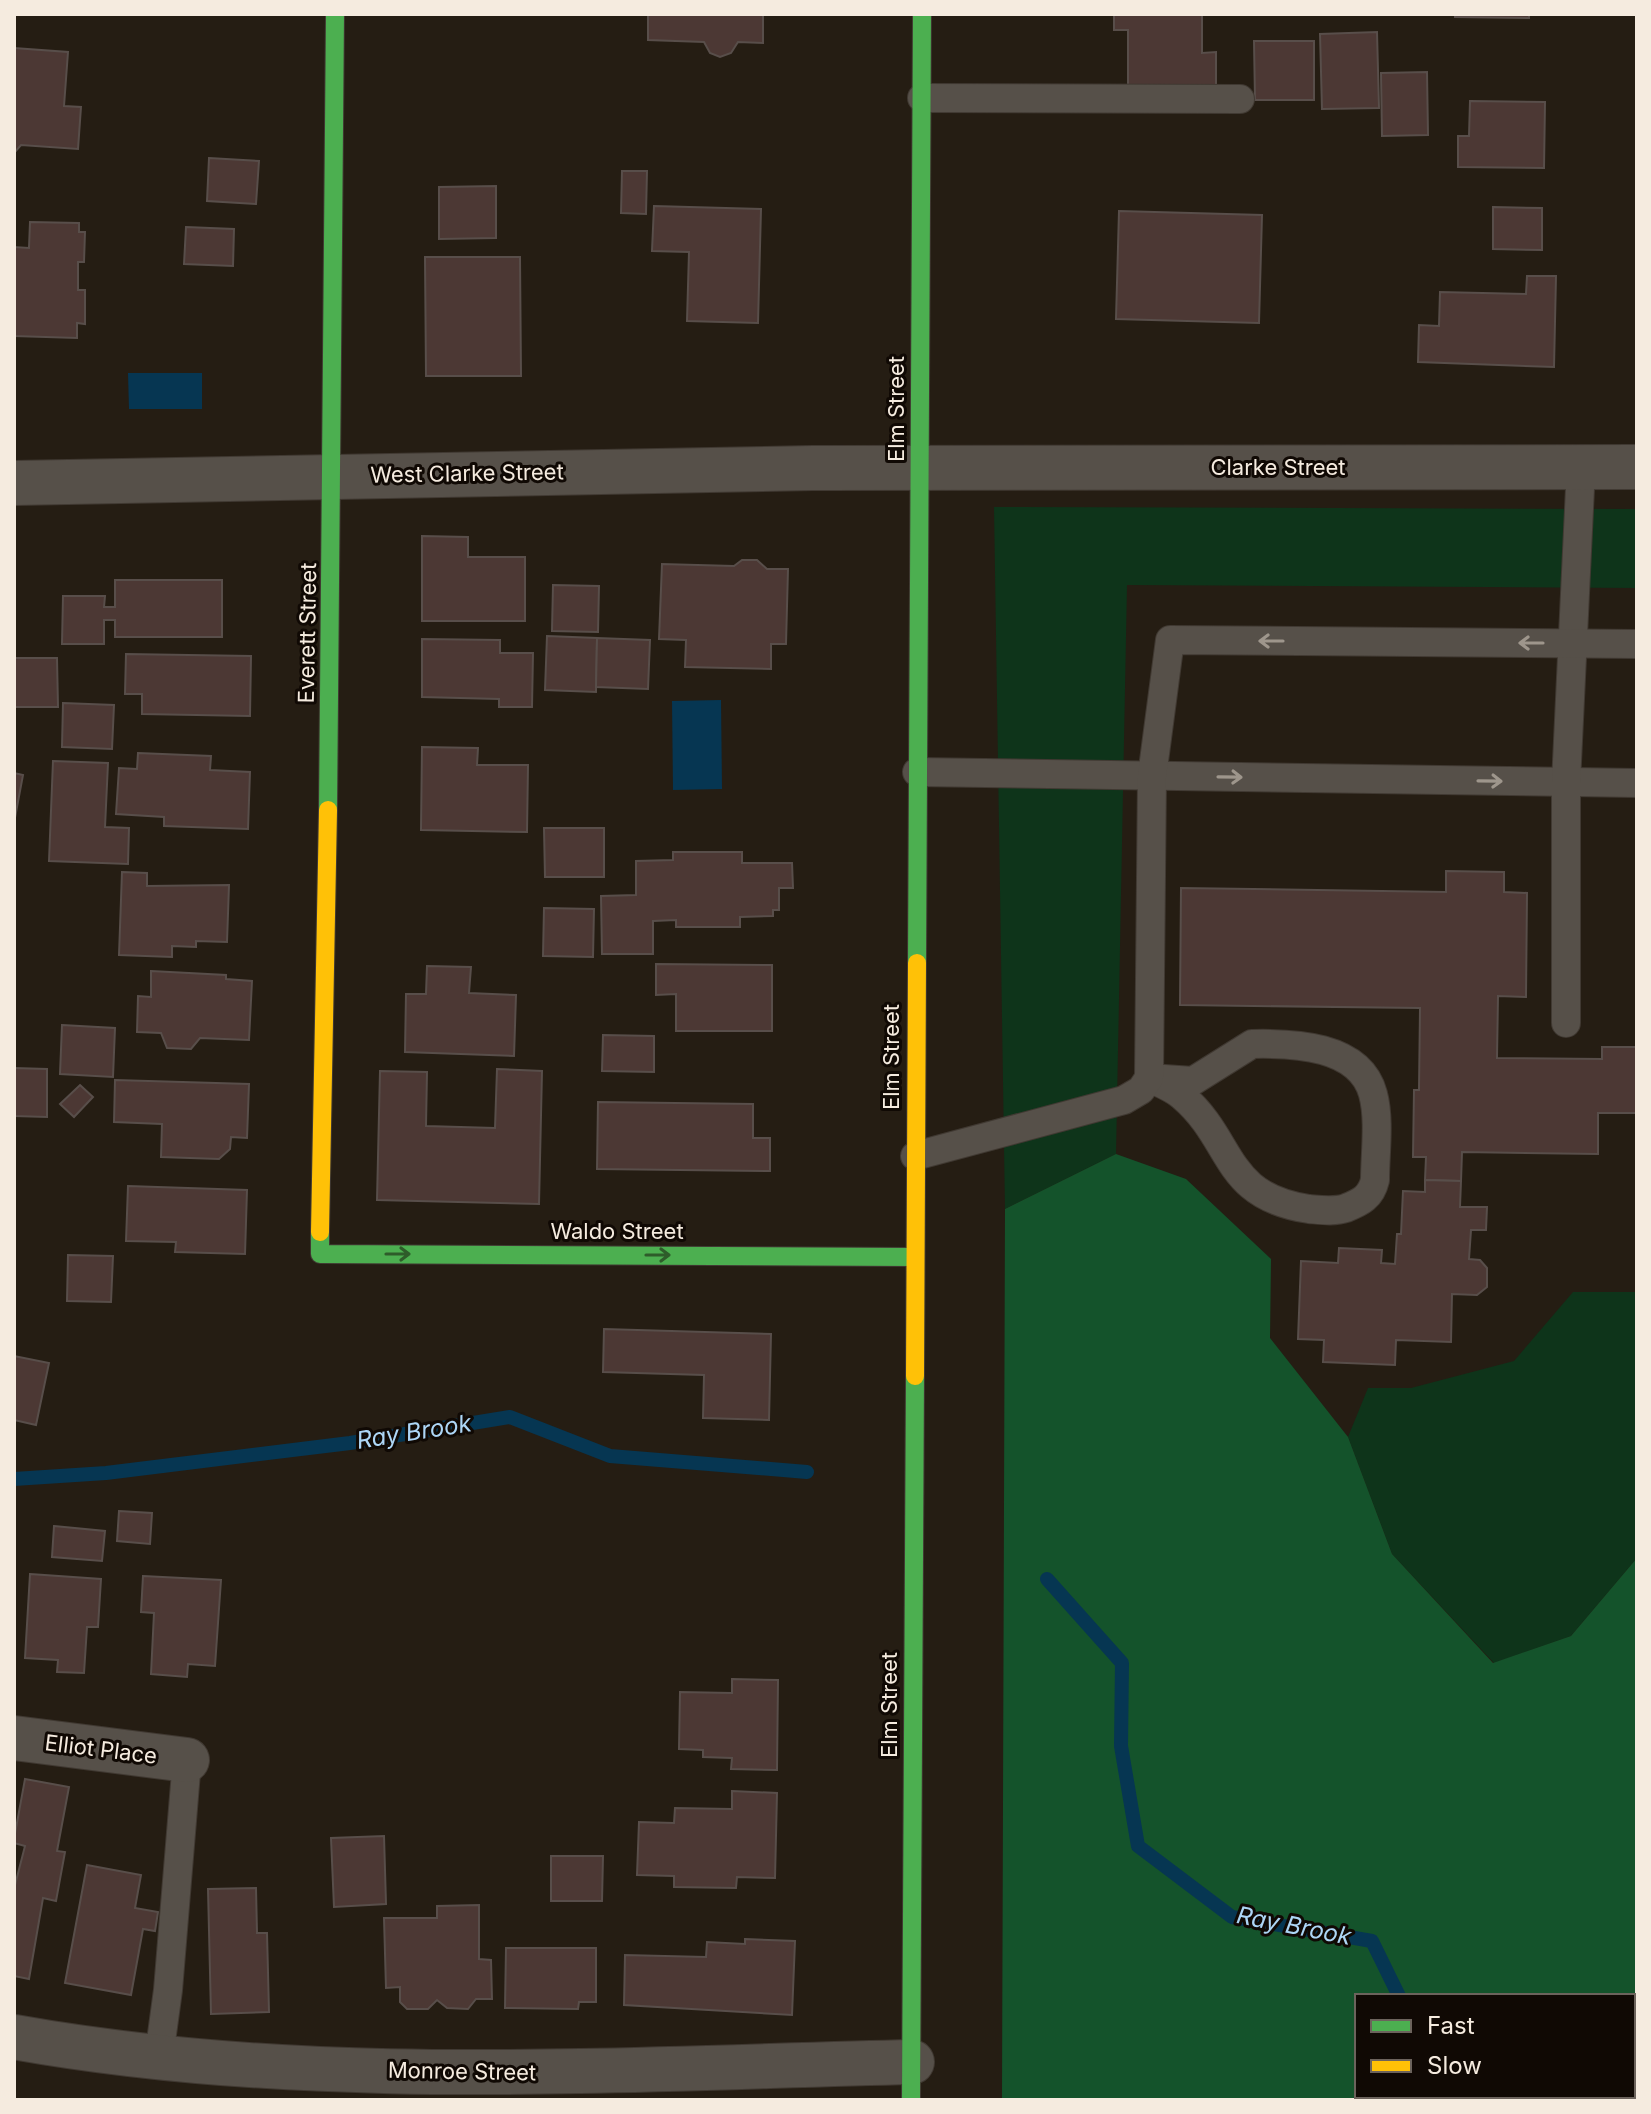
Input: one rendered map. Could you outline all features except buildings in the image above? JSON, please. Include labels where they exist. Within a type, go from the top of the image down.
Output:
[{"type":"street","name":"Everett Street","points":[[320,1254],[333,474],[335,14]]},
{"type":"street","name":"Elm Street","points":[[912,2081],[922,14]]},
{"type":"street","name":"Clarke Street","points":[[919,468],[1637,467]]},
{"type":"street","name":"West Clarke Street","points":[[14,483],[333,474],[919,468]]},
{"type":"street","name":"Waldo Street","points":[[320,1254],[914,1257]]},
{"type":"street","name":"Elliot Place","points":[[14,1738],[187,1760]]},
{"type":"street","name":"Monroe Street","points":[[14,2037],[159,2056],[304,2069],[912,2081]]},
{"type":"lane","points":[[922,98],[1240,99]]},
{"type":"lane","points":[[1566,1023],[1566,783],[1581,467]]},
{"type":"lane","points":[[915,1156],[1124,1100],[1141,1090],[1149,1078],[1152,776],[1170,640],[1637,644]]},
{"type":"lane","points":[[917,772],[1637,783]]},
{"type":"lane","points":[[1252,1044],[1308,1046],[1330,1053],[1358,1068],[1369,1080],[1374,1098],[1372,1192],[1341,1210],[1291,1206],[1265,1196],[1249,1186],[1227,1160],[1212,1134],[1181,1095],[1149,1078],[1193,1081],[1252,1044]]},
{"type":"lane","points":[[159,2056],[187,1760]]},
{"type":"green space","points":[[994,507],[1637,509],[1637,588],[1127,585],[1116,1154],[1005,1209]]},
{"type":"green space","points":[[1116,1154],[1186,1179],[1271,1259],[1270,1338],[1348,1437],[1392,1554],[1493,1663],[1571,1636],[1637,1558],[1637,2100],[1002,2100],[1005,1209]]},
{"type":"green space","points":[[1573,1292],[1637,1292],[1637,1558],[1571,1636],[1494,1663],[1392,1554],[1348,1437],[1368,1388],[1411,1388],[1514,1361]]},
{"type":"water","points":[[128,373],[202,373],[202,409],[129,409]]},
{"type":"water","points":[[721,700],[722,789],[673,790],[672,701]]},
{"type":"waterway","name":"Ray Brook","points":[[14,1479],[106,1473],[350,1443],[510,1417],[610,1456],[807,1472]]},
{"type":"waterway","name":"Ray Brook","points":[[1047,1579],[1122,1663],[1121,1746],[1138,1846],[1232,1917],[1372,1941],[1398,1994]]},
{"type":"waterway","name":"Ray Brook","points":[[1558,2098],[1562,2100]]},
{"type":"traffic: fast","points":[[328,810],[335,14]]},
{"type":"traffic: fast","points":[[917,963],[922,14]]},
{"type":"traffic: fast","points":[[320,1232],[320,1254],[914,1257]]},
{"type":"traffic: fast","points":[[911,2100],[915,1376]]},
{"type":"traffic: slow","points":[[320,1232],[328,810]]},
{"type":"traffic: slow","points":[[915,1376],[917,963]]}]
